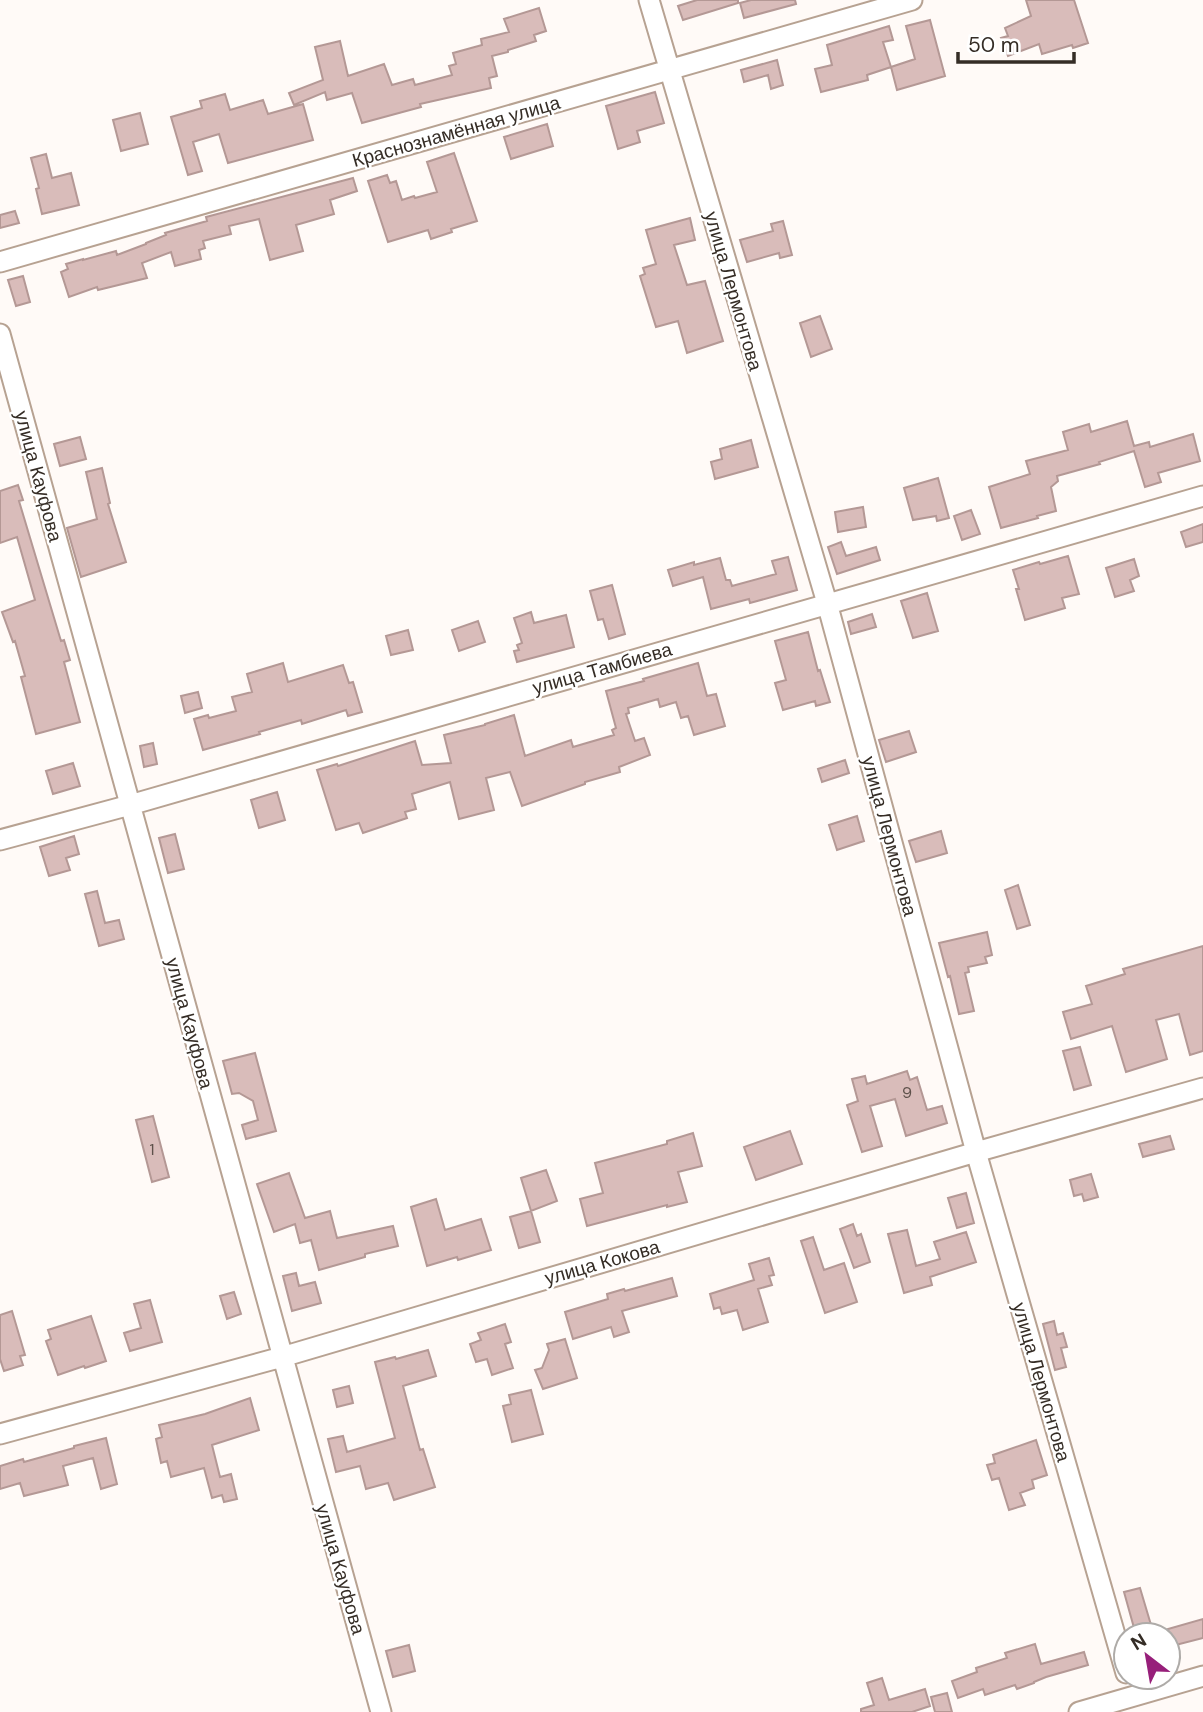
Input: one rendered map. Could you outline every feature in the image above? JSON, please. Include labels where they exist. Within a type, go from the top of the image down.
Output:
[{"type":"street","name":"улица Лермонтова","points":[[649,0],[827,603],[976,1152],[1112,1623]]},
{"type":"street","name":"Краснознамённая улица","points":[[0,262],[912,0]]},
{"type":"street","name":"улица Кауфова","points":[[0,334],[381,1712]]},
{"type":"street","name":"улица Тамбиева","points":[[0,840],[1203,496]]},
{"type":"street","name":"улица Кокова","points":[[0,1434],[282,1357],[976,1152],[1203,1088]]},
{"type":"street","points":[[1079,1712],[1135,1704],[1203,1676]]},
{"type":"building","points":[[697,0],[738,0],[738,3],[683,20],[678,6]]},
{"type":"building","points":[[751,0],[795,0],[796,4],[744,18],[740,3]]},
{"type":"building","points":[[1026,0],[1074,0],[1088,43],[1042,54],[1039,44],[1008,56],[1001,38],[1008,36],[1005,28],[1031,16]]},
{"type":"building","points":[[539,8],[546,31],[534,35],[536,41],[492,56],[497,76],[489,78],[491,88],[420,104],[421,107],[362,123],[352,93],[327,100],[325,92],[294,105],[289,93],[323,80],[315,47],[340,41],[348,76],[384,64],[392,85],[413,79],[415,85],[452,75],[449,66],[456,64],[453,53],[482,45],[481,39],[509,32],[504,19]]},
{"type":"building","points":[[930,20],[945,76],[897,90],[891,67],[915,59],[906,26]]},
{"type":"building","points":[[889,26],[893,40],[883,42],[891,67],[867,75],[868,80],[821,92],[815,69],[832,65],[827,45]]},
{"type":"building","points":[[777,60],[783,85],[771,89],[768,75],[744,82],[741,70]]},
{"type":"building","points":[[655,92],[664,123],[637,131],[640,142],[618,149],[606,106]]},
{"type":"building","points":[[225,94],[230,110],[263,100],[268,114],[303,104],[313,140],[228,163],[219,134],[193,142],[202,171],[188,175],[171,117],[202,108],[200,101]]},
{"type":"building","points":[[140,113],[148,144],[121,151],[113,120]]},
{"type":"building","points":[[547,124],[553,146],[511,159],[504,137]]},
{"type":"building","points":[[454,153],[477,221],[431,239],[428,230],[388,242],[368,181],[387,175],[390,183],[396,181],[402,200],[437,192],[427,162]]},
{"type":"building","points":[[46,154],[52,178],[71,173],[79,205],[42,214],[31,158]]},
{"type":"building","points":[[353,178],[357,191],[330,200],[334,214],[296,225],[303,251],[270,260],[259,219],[229,226],[231,234],[203,241],[205,248],[199,250],[201,259],[175,266],[171,252],[142,263],[147,278],[98,290],[97,287],[69,297],[61,272],[68,269],[66,264],[116,251],[117,255],[166,235],[165,233],[207,221],[206,217]]},
{"type":"building","points":[[15,211],[19,223],[0,228],[0,215]]},
{"type":"building","points":[[690,218],[695,240],[674,245],[687,285],[705,281],[723,341],[687,353],[678,321],[656,327],[640,276],[645,274],[643,268],[656,264],[646,230]]},
{"type":"building","points":[[783,221],[792,255],[780,258],[779,253],[747,262],[740,240],[773,231],[771,224]]},
{"type":"building","points":[[23,276],[30,302],[16,306],[8,280]]},
{"type":"building","points":[[820,316],[832,349],[811,357],[800,323]]},
{"type":"building","points":[[1127,421],[1134,446],[1149,442],[1150,447],[1193,434],[1200,461],[1158,473],[1161,482],[1145,487],[1134,451],[1057,476],[1058,481],[1051,487],[1056,511],[1001,528],[989,487],[1030,474],[1026,461],[1068,450],[1063,432],[1089,424],[1091,432]]},
{"type":"building","points":[[80,437],[86,459],[60,466],[54,444]]},
{"type":"building","points":[[751,440],[758,467],[715,479],[711,462],[722,459],[720,449]]},
{"type":"building","points":[[102,468],[110,503],[108,504],[126,562],[81,577],[67,528],[97,519],[86,472]]},
{"type":"building","points":[[938,478],[949,518],[937,521],[936,516],[913,520],[904,488]]},
{"type":"building","points":[[18,485],[23,500],[19,501],[61,641],[64,640],[70,660],[64,662],[80,722],[36,734],[21,677],[25,676],[15,641],[13,642],[2,612],[35,600],[17,537],[0,543],[0,491]]},
{"type":"building","points":[[863,507],[866,527],[838,532],[835,512]]},
{"type":"building","points":[[971,510],[980,534],[962,540],[954,516]]},
{"type":"building","points":[[1203,524],[1203,542],[1186,547],[1181,532]]},
{"type":"building","points":[[841,542],[846,556],[876,547],[880,560],[837,574],[828,547]]},
{"type":"building","points":[[1068,556],[1079,594],[1062,598],[1065,608],[1025,620],[1013,570]]},
{"type":"building","points":[[788,557],[797,590],[750,603],[749,599],[711,609],[703,577],[673,586],[668,570],[720,558],[726,580],[730,580],[732,586],[776,574],[772,561]]},
{"type":"building","points":[[1134,559],[1139,576],[1130,580],[1134,591],[1115,597],[1106,568]]},
{"type":"building","points":[[612,585],[625,634],[609,639],[603,619],[598,620],[590,591]]},
{"type":"building","points":[[927,593],[938,631],[913,638],[901,601]]},
{"type":"building","points":[[531,612],[534,623],[566,615],[574,647],[517,662],[514,651],[519,650],[517,645],[522,643],[514,618]]},
{"type":"building","points":[[872,614],[876,627],[851,634],[848,622]]},
{"type":"building","points":[[478,621],[485,642],[459,651],[452,630]]},
{"type":"building","points":[[408,630],[413,650],[391,655],[386,636]]},
{"type":"building","points":[[808,632],[818,671],[820,670],[830,702],[816,706],[815,701],[783,710],[775,683],[786,680],[775,641]]},
{"type":"building","points":[[283,663],[288,682],[343,665],[349,683],[353,682],[362,712],[348,716],[346,710],[302,724],[301,720],[203,750],[194,719],[236,711],[232,697],[252,692],[247,674]]},
{"type":"building","points":[[698,663],[707,696],[716,694],[725,726],[694,735],[688,716],[681,718],[676,702],[660,707],[658,699],[628,708],[629,713],[626,714],[635,741],[644,738],[650,755],[619,767],[620,772],[522,806],[510,772],[486,778],[494,810],[459,819],[450,782],[412,794],[416,809],[405,812],[407,818],[363,833],[359,823],[336,830],[317,770],[337,764],[338,766],[415,741],[422,765],[451,763],[444,735],[514,715],[525,756],[571,740],[573,747],[614,735],[612,730],[616,728],[606,691]]},
{"type":"building","points":[[198,692],[202,708],[185,713],[181,696]]},
{"type":"building","points":[[909,731],[916,752],[886,762],[879,740]]},
{"type":"building","points":[[153,743],[157,764],[144,767],[140,746]]},
{"type":"building","points":[[845,760],[849,773],[822,782],[818,769]]},
{"type":"building","points":[[73,763],[80,786],[53,794],[46,771]]},
{"type":"building","points":[[277,792],[285,820],[259,828],[251,800]]},
{"type":"building","points":[[857,816],[864,841],[837,850],[829,825]]},
{"type":"building","points":[[941,831],[947,853],[916,862],[909,841]]},
{"type":"building","points":[[175,834],[184,869],[168,873],[159,838]]},
{"type":"building","points":[[74,836],[79,854],[66,858],[70,870],[49,876],[40,847]]},
{"type":"building","points":[[1018,885],[1030,925],[1017,929],[1005,890]]},
{"type":"building","points":[[97,891],[105,923],[119,920],[124,939],[99,946],[85,894]]},
{"type":"building","points":[[987,932],[992,955],[985,957],[987,963],[968,967],[969,972],[965,973],[974,1011],[959,1014],[939,943]]},
{"type":"building","points":[[1203,946],[1203,1051],[1190,1055],[1179,1014],[1156,1020],[1167,1059],[1126,1072],[1112,1026],[1071,1039],[1063,1012],[1092,1004],[1086,986],[1125,974],[1123,969]]},
{"type":"building","points":[[1080,1047],[1091,1085],[1074,1090],[1063,1051]]},
{"type":"building","points":[[255,1053],[276,1131],[246,1139],[242,1125],[258,1120],[253,1101],[239,1093],[232,1094],[223,1061]]},
{"type":"building","points":[[907,1071],[910,1080],[917,1077],[927,1110],[942,1106],[947,1123],[906,1136],[895,1099],[870,1106],[882,1146],[862,1152],[847,1105],[858,1101],[852,1079],[865,1076],[867,1084]]},
{"type":"building","points":[[153,1116],[169,1177],[152,1182],[136,1120]]},
{"type":"building","points":[[790,1131],[802,1164],[756,1180],[744,1147]]},
{"type":"building","points":[[693,1133],[702,1166],[678,1172],[687,1202],[587,1226],[580,1199],[603,1193],[595,1163],[667,1144],[667,1141]]},
{"type":"building","points":[[1170,1136],[1174,1149],[1143,1157],[1139,1144]]},
{"type":"building","points":[[546,1170],[557,1201],[531,1211],[521,1178]]},
{"type":"building","points":[[289,1173],[305,1218],[330,1211],[337,1238],[393,1226],[398,1246],[319,1270],[311,1240],[300,1243],[295,1224],[274,1232],[257,1184]]},
{"type":"building","points":[[1091,1174],[1098,1197],[1084,1201],[1082,1194],[1074,1196],[1070,1180]]},
{"type":"building","points":[[966,1193],[974,1223],[957,1228],[948,1198]]},
{"type":"building","points":[[436,1199],[445,1230],[481,1219],[491,1250],[427,1266],[411,1207]]},
{"type":"building","points":[[531,1211],[540,1242],[519,1248],[510,1217]]},
{"type":"building","points":[[853,1224],[857,1236],[861,1234],[870,1262],[854,1268],[840,1229]]},
{"type":"building","points":[[907,1230],[916,1266],[940,1259],[934,1242],[966,1232],[976,1262],[930,1277],[932,1285],[904,1293],[888,1234]]},
{"type":"building","points":[[813,1237],[824,1270],[844,1263],[857,1302],[825,1313],[801,1241]]},
{"type":"building","points":[[769,1258],[774,1275],[769,1276],[772,1285],[758,1289],[768,1322],[743,1330],[737,1310],[722,1314],[720,1307],[714,1309],[710,1294],[754,1280],[749,1264]]},
{"type":"building","points":[[296,1273],[299,1286],[315,1282],[321,1303],[292,1311],[283,1276]]},
{"type":"building","points":[[672,1278],[677,1296],[622,1311],[629,1332],[614,1337],[611,1327],[573,1339],[565,1312],[608,1299],[607,1294]]},
{"type":"building","points":[[234,1292],[241,1314],[227,1319],[220,1296]]},
{"type":"building","points":[[150,1300],[162,1342],[130,1351],[124,1333],[141,1328],[134,1304]]},
{"type":"building","points":[[12,1311],[25,1355],[20,1356],[23,1365],[4,1371],[0,1359],[0,1315]]},
{"type":"building","points":[[91,1316],[106,1361],[58,1375],[46,1341],[51,1339],[48,1330]]},
{"type":"building","points":[[1054,1321],[1057,1335],[1063,1333],[1067,1347],[1061,1348],[1066,1367],[1055,1370],[1043,1324]]},
{"type":"building","points":[[505,1324],[511,1342],[505,1344],[513,1368],[492,1375],[487,1359],[476,1362],[470,1344],[481,1340],[478,1333]]},
{"type":"building","points":[[565,1339],[577,1378],[543,1389],[535,1370],[542,1368],[549,1350],[547,1344]]},
{"type":"building","points":[[428,1350],[436,1376],[403,1386],[420,1450],[423,1449],[435,1487],[394,1500],[388,1483],[366,1489],[360,1466],[336,1472],[328,1439],[343,1436],[347,1452],[395,1438],[375,1362]]},
{"type":"building","points":[[349,1386],[353,1403],[337,1407],[333,1390]]},
{"type":"building","points":[[531,1390],[543,1434],[512,1442],[503,1406],[511,1404],[509,1395]]},
{"type":"building","points":[[250,1398],[259,1430],[212,1445],[220,1477],[231,1474],[237,1499],[224,1502],[222,1495],[212,1498],[204,1468],[171,1477],[167,1461],[161,1463],[156,1439],[162,1437],[159,1425],[205,1414]]},
{"type":"building","points":[[106,1438],[117,1484],[101,1489],[93,1458],[63,1466],[68,1485],[24,1496],[20,1483],[0,1489],[0,1466],[23,1459],[24,1462]]},
{"type":"building","points":[[1036,1440],[1047,1475],[1032,1480],[1034,1488],[1020,1493],[1025,1505],[1009,1510],[999,1478],[992,1480],[987,1465],[995,1463],[993,1455]]},
{"type":"building","points":[[1140,1588],[1150,1621],[1132,1621],[1124,1592]]},
{"type":"building","points":[[1203,1619],[1203,1638],[1182,1643],[1182,1625]]},
{"type":"building","points":[[1035,1644],[1041,1664],[1084,1652],[1088,1665],[1017,1689],[1015,1685],[985,1695],[983,1689],[958,1698],[952,1681],[977,1672],[976,1668],[1007,1658],[1005,1653]]},
{"type":"building","points":[[409,1645],[415,1671],[393,1677],[386,1651]]},
{"type":"building","points":[[882,1678],[889,1700],[925,1689],[930,1706],[912,1712],[861,1712],[861,1709],[874,1705],[867,1683]]},
{"type":"building","points":[[947,1693],[952,1712],[935,1712],[931,1697]]}]
